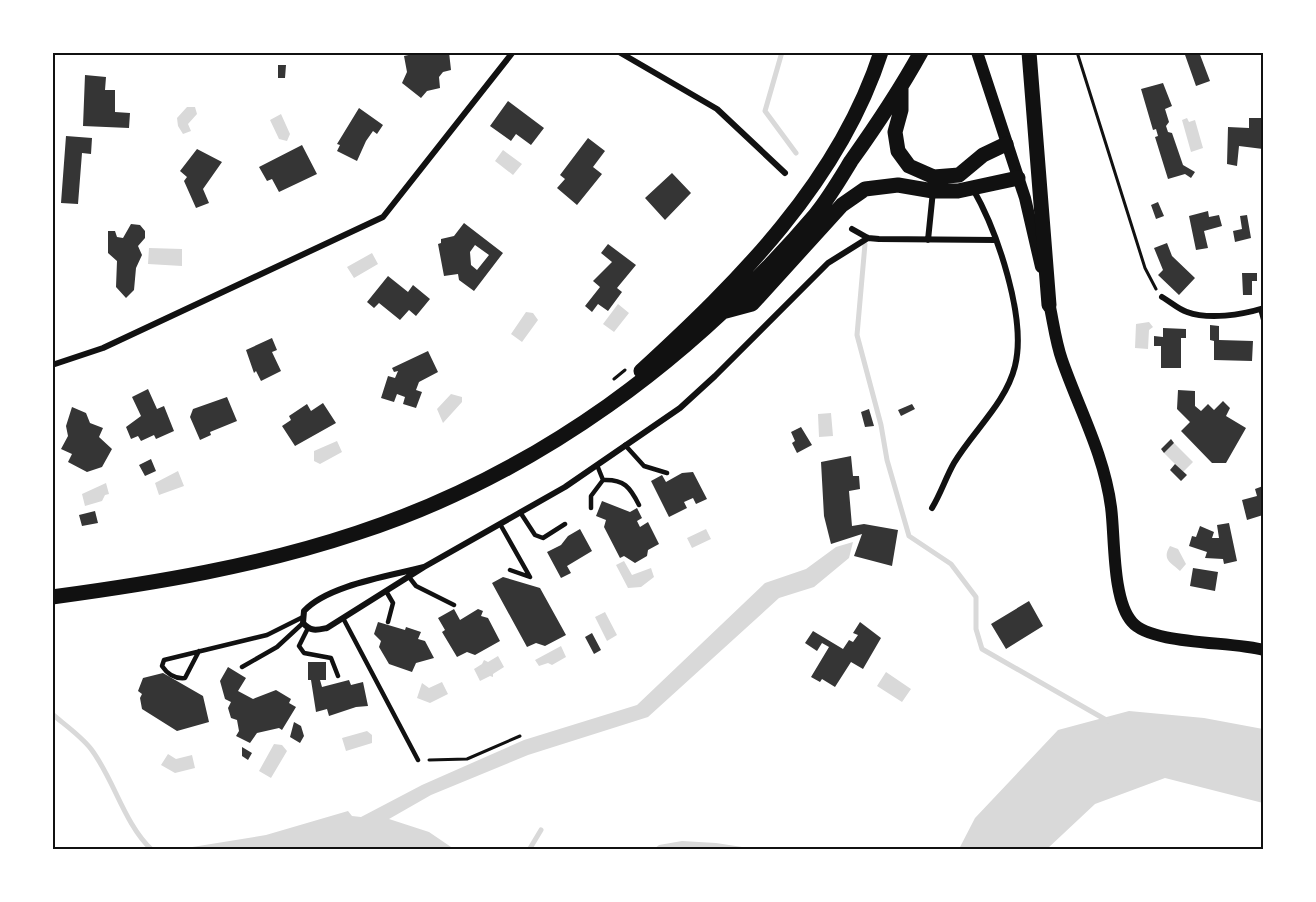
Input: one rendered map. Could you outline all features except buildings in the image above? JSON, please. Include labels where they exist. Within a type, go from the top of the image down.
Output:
[{"type":"main road","points":[[584,424],[672,343],[767,247],[822,172],[866,92],[881,52]]},
{"type":"main road","points":[[52,597],[224,570],[360,532],[469,487],[584,424],[650,377],[726,310],[817,213],[901,88],[921,52]]},
{"type":"main road","points":[[977,52],[1018,178],[1054,336],[1101,457],[1111,507],[1122,604],[1132,622],[1149,634],[1247,645],[1263,650]]},
{"type":"main road","points":[[1029,52],[1049,306]]},
{"type":"main road","points":[[901,88],[901,110],[895,132],[898,151],[909,166],[933,184]]},
{"type":"main road","points":[[933,184],[959,175],[983,155],[1006,144]]},
{"type":"main road","points":[[959,175],[973,189]]},
{"type":"main road","points":[[726,310],[752,304],[852,196],[880,185],[933,184],[973,189],[1018,178]]},
{"type":"street","points":[[52,364],[103,348],[383,217],[513,52]]},
{"type":"street","points":[[619,52],[717,109],[785,173]]},
{"type":"street","points":[[928,240],[933,184]]},
{"type":"street","points":[[932,508],[954,462],[980,429],[1015,366],[1018,332],[1013,298],[995,240],[973,189]]},
{"type":"street","points":[[852,229],[868,238],[995,240]]},
{"type":"street","points":[[424,567],[333,593],[309,605],[305,623],[316,631],[327,628],[625,446],[680,408],[716,376],[828,264],[868,238]]},
{"type":"street","points":[[1162,297],[1186,312],[1199,315],[1214,316],[1262,309],[1263,320]]},
{"type":"lane","points":[[625,446],[644,466],[667,472]]},
{"type":"lane","points":[[597,465],[603,480]]},
{"type":"lane","points":[[603,480],[622,481],[632,490],[639,505]]},
{"type":"lane","points":[[591,508],[591,496],[603,480]]},
{"type":"lane","points":[[520,512],[535,535],[543,538],[565,524]]},
{"type":"lane","points":[[500,524],[530,577],[510,570]]},
{"type":"lane","points":[[409,577],[416,586],[454,604]]},
{"type":"lane","points":[[386,591],[393,603],[388,622]]},
{"type":"lane","points":[[343,618],[418,760]]},
{"type":"lane","points":[[199,651],[185,678],[178,679],[166,672],[162,666],[164,660],[199,651],[267,635],[305,623]]},
{"type":"lane","points":[[242,666],[277,647],[305,623]]},
{"type":"lane","points":[[305,623],[299,646],[304,653],[331,658],[338,676]]},
{"type":"path","points":[[1077,52],[1145,268],[1162,297]]},
{"type":"path","points":[[608,384],[633,363]]},
{"type":"path","points":[[418,760],[467,759],[520,736]]},
{"type":"shaded area","points":[[187,107],[195,107],[197,114],[188,124],[191,131],[183,134],[178,126],[177,118]]},
{"type":"shaded area","points":[[281,114],[290,134],[287,141],[279,139],[270,120]]},
{"type":"shaded area","points":[[1187,118],[1189,122],[1195,120],[1203,148],[1191,152],[1182,120]]},
{"type":"shaded area","points":[[503,150],[522,164],[513,175],[495,161]]},
{"type":"shaded area","points":[[149,248],[182,249],[182,266],[148,264]]},
{"type":"shaded area","points":[[372,253],[378,264],[354,278],[347,267]]},
{"type":"shaded area","points":[[618,304],[629,313],[614,332],[603,324]]},
{"type":"shaded area","points":[[526,312],[533,313],[538,320],[522,342],[511,334]]},
{"type":"shaded area","points":[[1149,322],[1153,327],[1149,330],[1148,349],[1135,348],[1136,324]]},
{"type":"shaded area","points":[[451,394],[462,397],[462,402],[443,423],[437,409]]},
{"type":"shaded area","points":[[831,413],[833,436],[819,437],[818,414]]},
{"type":"shaded area","points":[[337,441],[342,452],[320,464],[314,461],[314,451]]},
{"type":"shaded area","points":[[1174,443],[1193,462],[1183,472],[1164,453]]},
{"type":"shaded area","points":[[178,471],[184,486],[159,495],[155,483]]},
{"type":"shaded area","points":[[106,483],[109,494],[105,495],[102,501],[85,506],[82,494]]},
{"type":"shaded area","points":[[706,529],[711,539],[692,548],[687,538]]},
{"type":"shaded area","points":[[853,542],[849,558],[814,587],[779,598],[648,717],[528,755],[431,795],[389,819],[429,832],[454,849],[180,849],[266,835],[348,811],[352,816],[361,817],[422,785],[524,740],[637,705],[765,583],[806,569],[836,547]]},
{"type":"shaded area","points":[[1170,546],[1178,549],[1186,564],[1180,571],[1167,558]]},
{"type":"shaded area","points":[[624,561],[632,575],[651,568],[654,577],[641,587],[628,588],[616,565]]},
{"type":"shaded area","points":[[605,612],[617,635],[607,641],[595,617]]},
{"type":"shaded area","points":[[561,646],[566,657],[552,665],[548,663],[539,666],[535,660]]},
{"type":"shaded area","points":[[498,656],[504,667],[493,674],[493,677],[490,676],[480,681],[474,669],[484,660],[488,662]]},
{"type":"shaded area","points":[[886,672],[911,689],[902,702],[877,686]]},
{"type":"shaded area","points":[[442,682],[448,694],[430,703],[417,698],[422,683],[429,688]]},
{"type":"shaded area","points":[[1129,711],[1204,718],[1263,729],[1263,803],[1165,778],[1095,804],[1047,849],[959,849],[975,818],[1058,730]]},
{"type":"shaded area","points":[[367,731],[372,735],[372,743],[346,751],[342,738]]},
{"type":"shaded area","points":[[274,744],[282,745],[287,751],[271,778],[259,771]]},
{"type":"shaded area","points":[[168,754],[176,759],[192,755],[195,768],[175,773],[161,765]]},
{"type":"shaded area","points":[[682,841],[755,849],[654,849],[659,845]]},
{"type":"waterway","points":[[782,52],[765,111],[796,153]]},
{"type":"waterway","points":[[865,244],[857,335],[881,425],[887,460],[909,536],[951,564],[976,597],[976,629],[982,649],[1108,721]]},
{"type":"waterway","points":[[52,714],[91,749],[126,815],[152,850]]},
{"type":"waterway","points":[[529,850],[541,830]]}]
